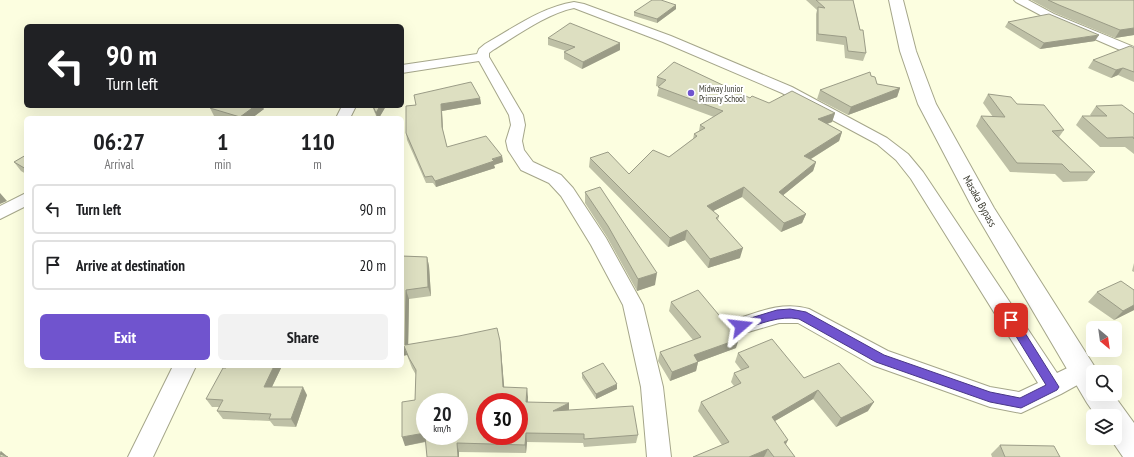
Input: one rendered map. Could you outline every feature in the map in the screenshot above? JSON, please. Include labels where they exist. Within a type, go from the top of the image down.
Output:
[{"type":"highway","name":"Masaka Bypass","points":[[896,0],[908,51],[927,104],[984,209],[1086,378]]},
{"type":"highway","points":[[1122,430],[1134,448]]},
{"type":"street","points":[[1020,0],[1050,16],[1134,52]]},
{"type":"street","points":[[659,457],[652,387],[633,305],[599,243],[567,192],[555,179],[527,166],[516,150],[514,141],[518,125],[516,115],[483,58],[483,52],[489,48],[547,14],[563,7],[574,5],[667,39],[787,90],[882,141],[902,157],[917,176],[1053,387]]},
{"type":"street","points":[[404,69],[483,58]]},
{"type":"street","points":[[0,213],[24,200]]},
{"type":"street","points":[[741,326],[777,315],[790,313],[802,315],[880,358],[990,397],[1021,403],[1053,387],[1086,380]]},
{"type":"street","points":[[140,457],[184,368]]},
{"type":"building","points":[[652,0],[661,0],[676,5],[657,19],[634,12]]},
{"type":"building","points":[[816,0],[853,0],[860,30],[863,30],[866,53],[848,51],[846,37],[818,34],[818,7],[825,8]]},
{"type":"building","points":[[1048,0],[1134,0],[1134,28],[1120,30]]},
{"type":"building","points":[[1049,14],[1099,35],[1044,43],[1008,22]]},
{"type":"building","points":[[570,23],[620,43],[583,62],[564,52],[575,47],[548,38]]},
{"type":"building","points":[[1130,46],[1134,48],[1134,72],[1123,68],[1116,70],[1093,60]]},
{"type":"building","points":[[674,62],[750,98],[752,96],[769,103],[792,91],[835,113],[818,119],[842,132],[804,156],[816,162],[779,192],[806,214],[784,223],[744,187],[707,206],[719,216],[716,218],[743,248],[710,259],[687,230],[670,238],[590,158],[608,152],[629,174],[653,150],[669,157],[697,136],[694,134],[705,128],[700,125],[723,111],[658,87],[666,80],[657,77]]},
{"type":"building","points":[[870,72],[871,76],[875,77],[877,84],[900,88],[851,107],[820,90]]},
{"type":"building","points":[[471,82],[480,98],[441,104],[442,127],[447,147],[486,136],[502,156],[492,159],[494,161],[435,181],[432,176],[425,177],[406,133],[406,106],[416,105],[414,95]]},
{"type":"building","points":[[988,94],[1011,97],[1017,104],[1044,105],[1064,130],[1052,131],[1095,172],[1070,172],[1062,164],[1017,163],[981,116],[1005,117]]},
{"type":"building","points":[[1122,105],[1134,114],[1134,139],[1133,137],[1107,138],[1082,116],[1107,116],[1096,106]]},
{"type":"building","points":[[210,108],[252,108],[241,116]]},
{"type":"building","points":[[374,108],[379,108],[376,113]]},
{"type":"building","points":[[24,156],[24,168],[14,162]]},
{"type":"building","points":[[600,187],[657,273],[638,279],[608,226],[585,192]]},
{"type":"building","points":[[404,256],[427,257],[428,287],[406,290],[405,345],[497,328],[500,341],[503,387],[527,388],[527,393],[476,393],[476,444],[468,443],[468,393],[416,393],[416,435],[402,437],[402,402],[415,400],[416,370],[404,346]]},
{"type":"building","points":[[1121,281],[1134,290],[1134,305],[1123,311],[1097,292]]},
{"type":"building","points":[[698,290],[739,339],[694,355],[698,362],[672,372],[660,352],[701,337],[671,302]]},
{"type":"building","points":[[772,339],[804,378],[839,363],[874,402],[841,418],[818,390],[772,417],[788,440],[784,442],[795,457],[774,457],[768,449],[749,457],[693,457],[729,442],[701,402],[741,383],[734,373],[749,367],[738,353]]},
{"type":"building","points":[[603,363],[617,384],[596,394],[582,373]]},
{"type":"building","points":[[223,368],[273,368],[264,387],[303,387],[291,419],[269,419],[271,414],[217,411],[223,400],[206,399]]},
{"type":"building","points":[[528,402],[569,403],[553,411],[633,406],[638,435],[584,439],[584,434],[528,433]]},
{"type":"building","points":[[426,445],[457,445],[458,457],[427,457]]},
{"type":"building","points":[[1000,445],[1054,446],[1060,457],[1005,457]]},
{"type":"building","points":[[0,454],[8,457],[0,457]]},
{"type":"place","name":"Midway Junior Primary School","points":[[691,93]]},
{"type":"route","points":[[741,326],[777,315],[790,313],[802,315],[880,358],[990,397],[1021,403],[1053,387],[1011,320]]}]
